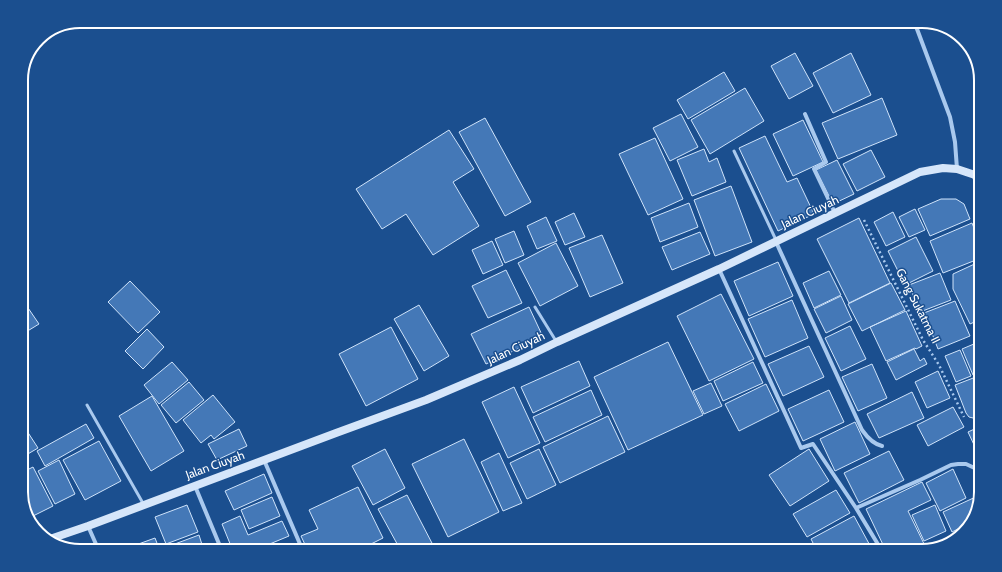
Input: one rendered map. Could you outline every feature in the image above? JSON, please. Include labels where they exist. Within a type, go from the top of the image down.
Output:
[{"type":"street","points":[[917,28],[950,117],[955,142],[957,169]]},
{"type":"street","points":[[805,114],[826,162],[814,169],[835,213]]},
{"type":"street","name":"Jalan Ciuyah","points":[[55,537],[426,400],[520,360],[556,342],[719,269],[920,172],[943,168],[957,169],[974,175]]},
{"type":"street","points":[[776,241],[862,430],[873,442],[882,446]]},
{"type":"street","points":[[719,269],[801,448],[813,444],[856,508],[878,544]]},
{"type":"street","points":[[264,460],[300,544]]},
{"type":"street","points":[[856,508],[951,465],[966,464],[974,468]]},
{"type":"street","points":[[195,485],[219,544]]},
{"type":"street","points":[[88,526],[96,544]]},
{"type":"lane","points":[[734,151],[776,241]]},
{"type":"lane","points":[[535,307],[556,342]]},
{"type":"lane","points":[[87,405],[144,505]]},
{"type":"path","name":"Gang Sukatma II","points":[[856,204],[923,340],[939,365],[964,416]]},
{"type":"building","points":[[795,53],[813,86],[789,99],[771,66]]},
{"type":"building","points":[[851,53],[871,95],[833,113],[813,73]]},
{"type":"building","points":[[724,72],[735,91],[688,119],[677,100]]},
{"type":"building","points":[[745,88],[764,121],[710,154],[691,120]]},
{"type":"building","points":[[882,98],[897,135],[838,159],[822,123]]},
{"type":"building","points":[[681,114],[698,147],[670,161],[653,128]]},
{"type":"building","points":[[485,118],[531,202],[505,216],[459,132]]},
{"type":"building","points":[[803,120],[823,162],[793,176],[773,134]]},
{"type":"building","points":[[449,130],[474,169],[453,182],[479,226],[433,255],[406,214],[382,229],[356,189]]},
{"type":"building","points":[[765,136],[787,182],[797,178],[814,214],[778,231],[739,148]]},
{"type":"building","points":[[655,138],[683,199],[648,215],[619,154]]},
{"type":"building","points":[[704,149],[709,162],[717,158],[726,182],[692,196],[677,160]]},
{"type":"building","points":[[871,150],[885,177],[857,191],[843,164]]},
{"type":"building","points":[[837,160],[854,194],[833,204],[816,170]]},
{"type":"building","points":[[731,186],[752,242],[715,256],[694,200]]},
{"type":"building","points":[[941,199],[956,199],[964,204],[970,219],[930,236],[918,209]]},
{"type":"building","points":[[689,203],[698,227],[660,242],[651,218]]},
{"type":"building","points":[[915,209],[925,230],[909,237],[899,217]]},
{"type":"building","points":[[893,212],[905,237],[886,246],[874,222]]},
{"type":"building","points":[[574,213],[585,237],[565,245],[555,222]]},
{"type":"building","points":[[546,217],[557,241],[537,249],[527,226]]},
{"type":"building","points":[[859,218],[890,283],[849,303],[817,239]]},
{"type":"building","points":[[972,223],[974,228],[974,261],[943,273],[930,241]]},
{"type":"building","points":[[514,231],[524,255],[505,263],[495,239]]},
{"type":"building","points":[[700,232],[710,254],[672,270],[662,247]]},
{"type":"building","points":[[602,235],[623,283],[590,297],[569,248]]},
{"type":"building","points":[[916,237],[933,271],[905,285],[888,251]]},
{"type":"building","points":[[492,241],[503,265],[483,274],[472,250]]},
{"type":"building","points":[[556,243],[578,286],[540,306],[518,263]]},
{"type":"building","points":[[778,262],[793,296],[749,316],[734,281]]},
{"type":"building","points":[[974,264],[974,322],[970,324],[953,289],[953,274]]},
{"type":"building","points":[[506,270],[522,303],[488,318],[472,286]]},
{"type":"building","points":[[829,271],[841,295],[814,308],[803,283]]},
{"type":"building","points":[[940,273],[951,300],[920,312],[909,285]]},
{"type":"building","points":[[130,281],[160,312],[138,333],[108,302]]},
{"type":"building","points":[[891,283],[905,310],[862,331],[848,304]]},
{"type":"building","points":[[721,294],[754,359],[709,381],[677,316]]},
{"type":"building","points":[[841,296],[852,320],[826,333],[814,309]]},
{"type":"building","points":[[792,300],[808,338],[765,357],[748,319]]},
{"type":"building","points":[[955,301],[970,336],[938,349],[924,313]]},
{"type":"building","points":[[419,305],[449,356],[424,371],[394,319]]},
{"type":"building","points":[[529,307],[543,337],[486,364],[471,334]]},
{"type":"building","points":[[28,308],[39,324],[28,331]]},
{"type":"building","points":[[906,311],[922,346],[886,361],[870,327]]},
{"type":"building","points":[[850,326],[866,359],[841,371],[825,338]]},
{"type":"building","points":[[391,327],[418,379],[366,406],[339,354]]},
{"type":"building","points":[[147,329],[164,347],[143,369],[125,351]]},
{"type":"building","points":[[668,342],[703,415],[628,450],[594,377]]},
{"type":"building","points":[[974,344],[974,375],[973,375],[962,349]]},
{"type":"building","points":[[809,346],[824,377],[783,396],[768,364]]},
{"type":"building","points":[[914,349],[920,361],[924,358],[927,364],[896,380],[887,362]]},
{"type":"building","points":[[960,350],[971,376],[956,382],[945,356]]},
{"type":"building","points":[[579,361],[590,386],[533,413],[521,387]]},
{"type":"building","points":[[172,362],[188,380],[159,404],[144,385]]},
{"type":"building","points":[[753,362],[763,383],[723,401],[714,381]]},
{"type":"building","points":[[872,364],[887,398],[858,411],[842,377]]},
{"type":"building","points":[[938,371],[950,398],[927,408],[915,382]]},
{"type":"building","points":[[974,378],[974,418],[969,417],[966,413],[955,385]]},
{"type":"building","points":[[189,382],[204,400],[176,423],[161,405]]},
{"type":"building","points":[[711,383],[722,406],[704,414],[693,391]]},
{"type":"building","points":[[766,384],[779,411],[739,431],[725,404]]},
{"type":"building","points":[[514,387],[540,443],[508,458],[482,402]]},
{"type":"building","points":[[591,390],[602,415],[545,442],[533,417]]},
{"type":"building","points":[[829,390],[844,422],[803,441],[788,409]]},
{"type":"building","points":[[912,392],[924,418],[879,438],[867,414]]},
{"type":"building","points":[[213,395],[235,422],[214,439],[211,435],[201,443],[183,420]]},
{"type":"building","points":[[152,396],[184,451],[151,471],[119,416]]},
{"type":"building","points":[[953,407],[964,427],[928,446],[917,425]]},
{"type":"building","points":[[608,416],[625,452],[560,483],[543,447]]},
{"type":"building","points":[[855,422],[870,454],[835,471],[820,439]]},
{"type":"building","points":[[86,424],[94,438],[45,466],[37,451]]},
{"type":"building","points":[[239,429],[247,446],[217,460],[208,444]]},
{"type":"building","points":[[974,429],[974,445],[968,432]]},
{"type":"building","points":[[28,433],[38,448],[28,454]]},
{"type":"building","points":[[464,439],[499,512],[448,537],[412,464]]},
{"type":"building","points":[[99,441],[121,481],[85,500],[63,460]]},
{"type":"building","points":[[385,449],[405,488],[373,505],[352,466]]},
{"type":"building","points":[[539,449],[556,485],[527,499],[510,463]]},
{"type":"building","points":[[809,449],[829,481],[790,506],[769,475]]},
{"type":"building","points":[[889,451],[904,480],[859,503],[844,473]]},
{"type":"building","points":[[499,453],[522,503],[503,511],[481,462]]},
{"type":"building","points":[[59,460],[75,494],[55,504],[38,471]]},
{"type":"building","points":[[33,467],[53,506],[34,516],[28,496],[28,470]]},
{"type":"building","points":[[953,469],[966,498],[940,511],[926,483]]},
{"type":"building","points":[[264,474],[272,493],[234,510],[225,491]]},
{"type":"building","points":[[922,482],[931,500],[908,511],[924,544],[883,544],[866,509]]},
{"type":"building","points":[[358,487],[383,538],[371,544],[305,544],[301,536],[318,529],[309,510]]},
{"type":"building","points":[[836,490],[850,513],[807,537],[793,514]]},
{"type":"building","points":[[407,495],[432,544],[397,544],[378,509]]},
{"type":"building","points":[[272,497],[280,516],[249,529],[241,510]]},
{"type":"building","points":[[974,498],[967,518],[960,528],[952,532],[943,512]]},
{"type":"building","points":[[187,505],[198,532],[166,544],[155,517]]},
{"type":"building","points":[[935,505],[946,531],[924,541],[912,515]]},
{"type":"building","points":[[240,516],[248,535],[282,521],[289,536],[270,544],[230,544],[222,524]]},
{"type":"building","points":[[854,516],[869,544],[814,544],[811,539]]},
{"type":"building","points":[[199,535],[202,544],[175,544]]},
{"type":"building","points":[[155,538],[157,544],[138,544]]}]
